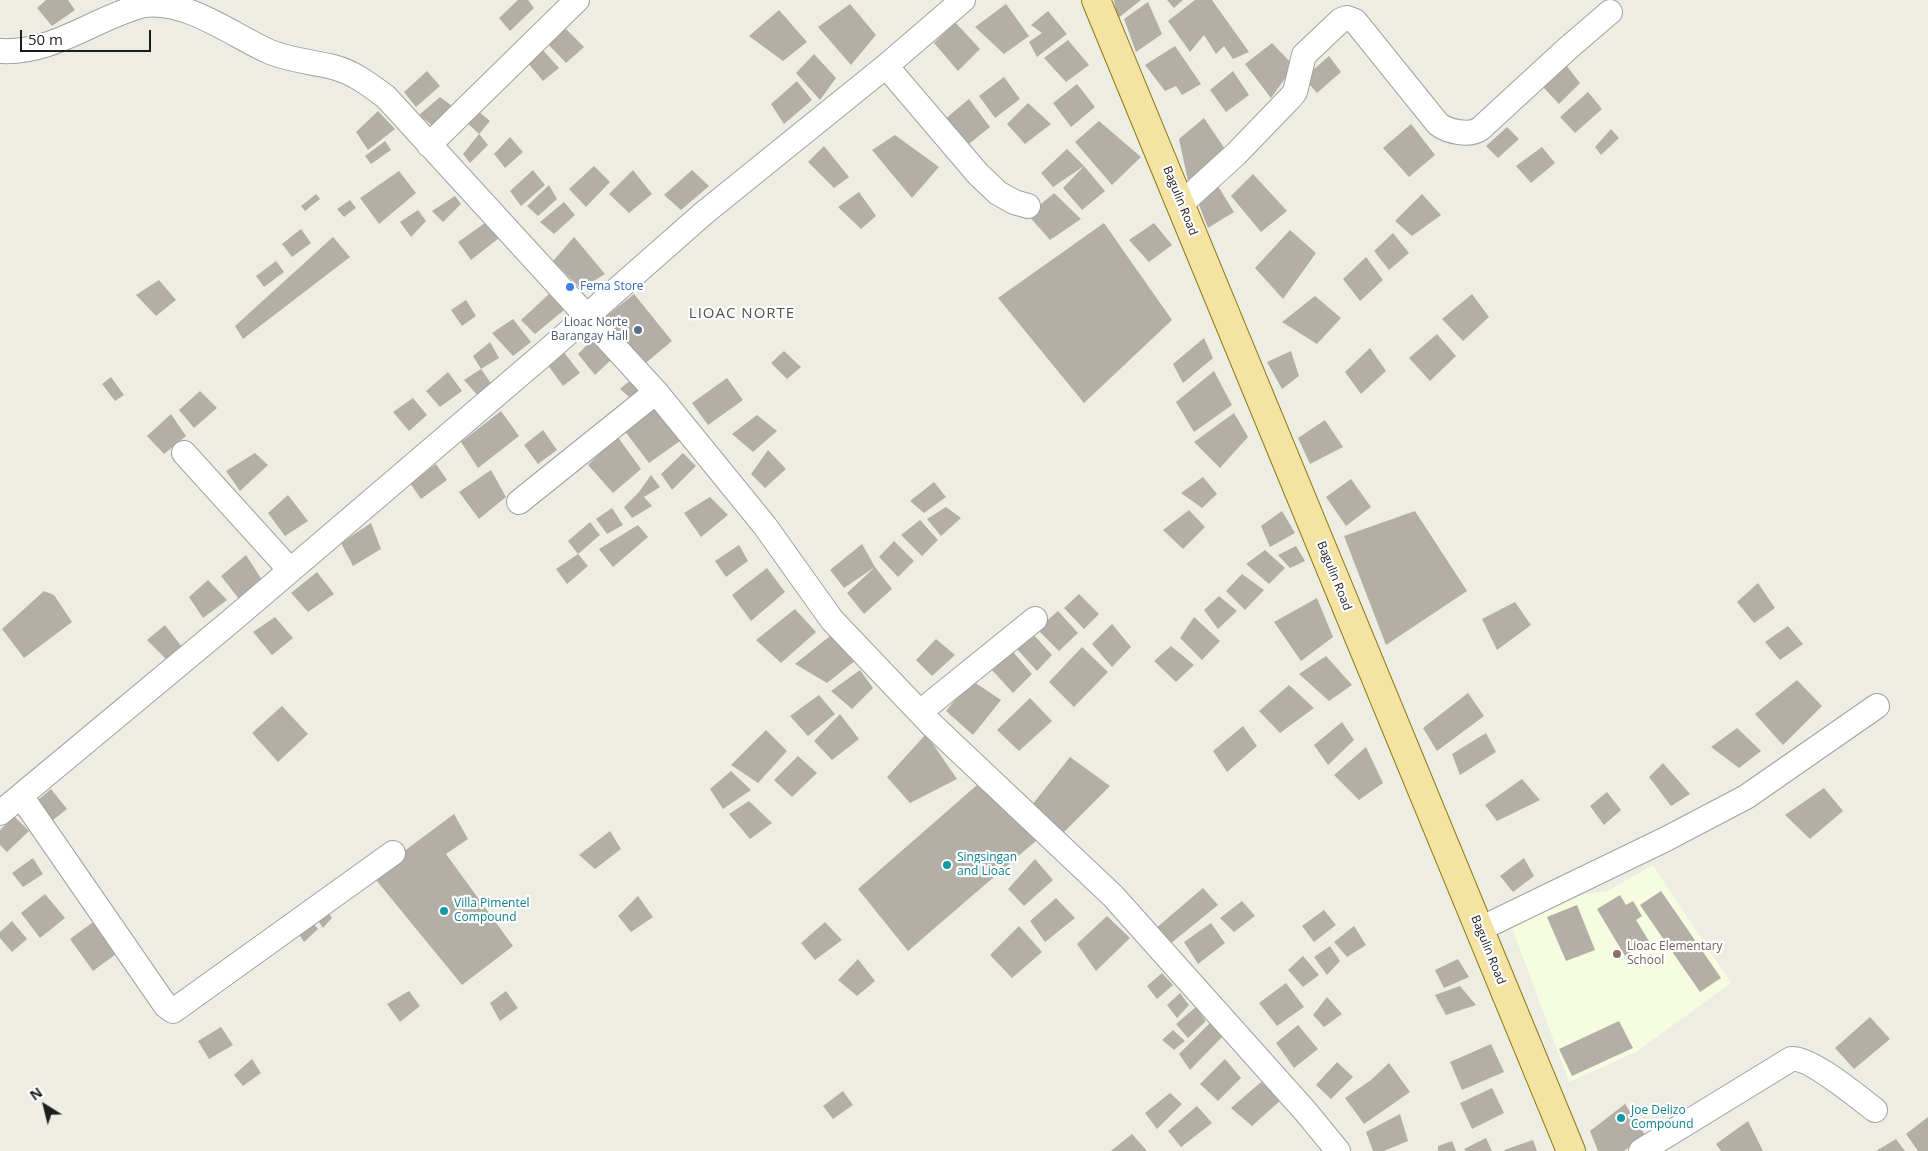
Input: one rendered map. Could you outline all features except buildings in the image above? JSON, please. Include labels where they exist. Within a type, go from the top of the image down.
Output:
[{"type":"main road","name":"Bagulin Road","points":[[1096,0],[1572,1151]]},
{"type":"street","points":[[429,144],[577,0]]},
{"type":"street","points":[[0,813],[289,571],[704,213],[886,66],[963,0]]},
{"type":"street","points":[[0,51],[38,48],[63,40],[144,5],[171,4],[192,10],[271,52],[335,68],[368,84],[386,97],[656,392],[765,526],[832,620],[920,712],[1113,896],[1306,1112],[1338,1151]]},
{"type":"street","points":[[1181,204],[1236,154],[1291,97],[1295,92],[1304,55],[1341,20],[1347,18],[1354,21],[1438,124],[1446,129],[1471,133],[1480,129],[1567,48],[1610,12]]},
{"type":"street","points":[[886,66],[915,102],[998,193],[1014,202],[1028,206]]},
{"type":"street","points":[[519,502],[656,392]]},
{"type":"street","points":[[184,453],[289,571]]},
{"type":"street","points":[[920,712],[1035,619]]},
{"type":"street","points":[[1480,929],[1746,798],[1877,706]]},
{"type":"street","points":[[20,796],[166,1006],[173,1011],[393,854]]},
{"type":"street","points":[[1642,1151],[1791,1059],[1796,1058],[1835,1080],[1875,1110]]},
{"type":"shaded area","name":"Lioac Elementary School","points":[[1653,865],[1731,983],[1636,1052],[1569,1082],[1511,925],[1584,894],[1607,891]]},
{"type":"place","name":"Fema Store","points":[[570,287]]},
{"type":"place","name":"Lioac Norte Barangay Hall","points":[[638,330]]},
{"type":"place","name":"Singsingan and Lioac","points":[[947,865]]},
{"type":"place","name":"Villa Pimentel Compound","points":[[444,911]]},
{"type":"place","name":"Lioac Elementary School","points":[[1617,954]]},
{"type":"place","name":"Joe Delizo Compound","points":[[1621,1118]]},
{"type":"district","name":"LIOAC NORTE","points":[[742,314]]}]
